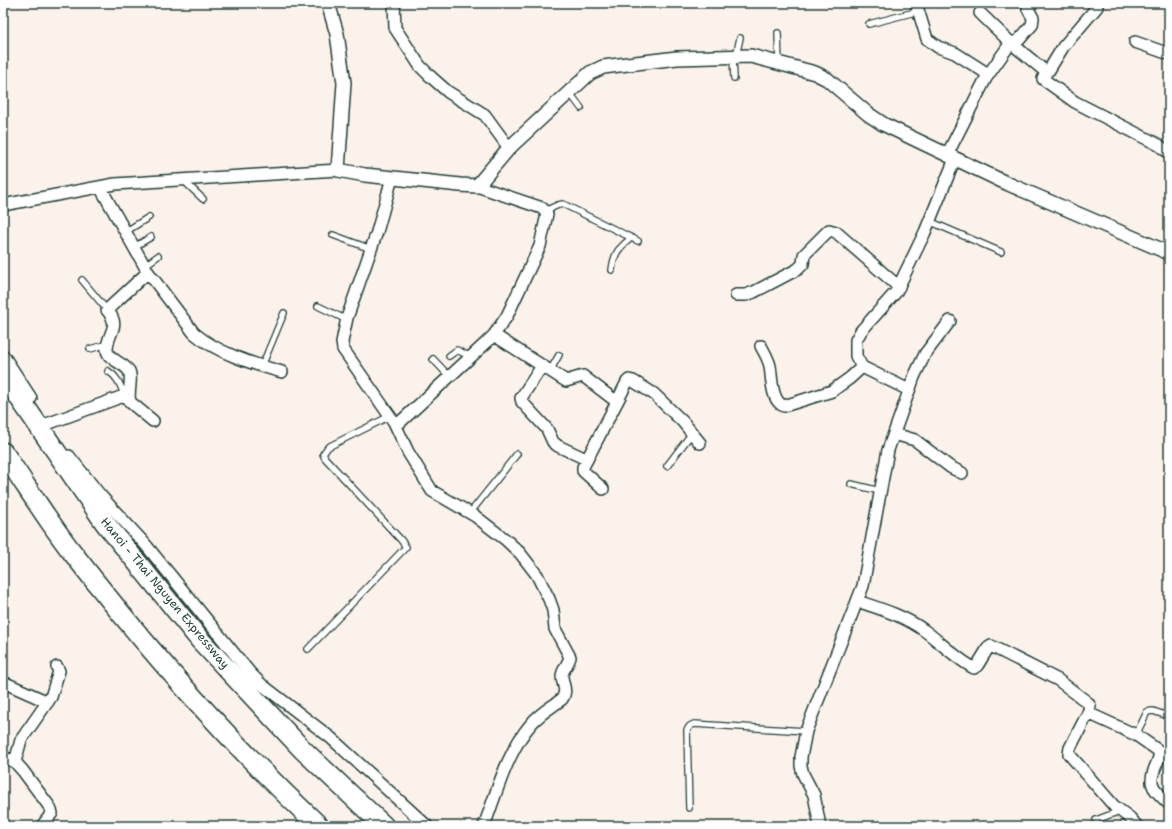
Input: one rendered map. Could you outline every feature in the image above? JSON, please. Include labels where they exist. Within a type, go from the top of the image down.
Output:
[{"type":"highway","name":"Hanoi - Thai Nguyen Expressway","points":[[3,374],[105,522],[200,640],[303,750],[384,826]]},
{"type":"highway","points":[[3,452],[71,551],[167,669],[272,782],[319,826]]},
{"type":"street","points":[[328,3],[338,34],[344,83],[338,170]]},
{"type":"street","points":[[394,3],[395,28],[420,66],[448,92],[485,115],[508,148]]},
{"type":"street","points":[[909,390],[862,367],[856,356],[856,340],[861,331],[890,300],[899,287],[929,221],[951,157],[988,74],[1011,43],[1019,40],[1032,25],[1033,18],[1028,9],[1031,3]]},
{"type":"street","points":[[917,7],[927,39],[932,44],[955,53],[988,74]]},
{"type":"street","points":[[1096,7],[1063,47],[1047,71],[1043,80],[1067,96],[1168,149]]},
{"type":"street","points":[[980,13],[1011,43],[1046,72],[1047,71]]},
{"type":"street","points":[[1135,42],[1169,54]]},
{"type":"street","points":[[477,186],[508,148],[590,73],[603,67],[677,58],[751,56],[815,73],[827,79],[868,114],[883,124],[1006,183],[1169,253]]},
{"type":"street","points":[[3,205],[115,184],[338,170],[364,175],[477,186],[542,208],[547,214],[540,246],[507,316],[494,335],[472,357],[396,426]]},
{"type":"street","points":[[392,178],[347,320],[342,342],[343,349],[390,416],[408,452],[432,491],[470,513],[506,540],[520,553],[537,575],[553,610],[555,629],[570,654],[562,676],[566,691],[565,695],[531,724],[516,747],[507,764],[484,826]]},
{"type":"street","points":[[100,186],[146,269],[194,333],[204,341],[249,362],[282,372]]},
{"type":"street","points":[[736,295],[746,295],[754,292],[798,269],[802,264],[804,255],[829,230],[836,232],[899,287]]},
{"type":"street","points":[[146,269],[107,310],[113,316],[114,322],[108,344],[108,353],[128,370],[130,374],[127,395],[130,402],[153,421]]},
{"type":"street","points":[[820,826],[814,795],[803,774],[801,766],[801,757],[806,731],[858,601],[866,572],[888,450],[909,390],[926,354],[950,321]]},
{"type":"street","points":[[494,335],[566,381],[583,376],[617,402]]},
{"type":"street","points":[[761,346],[768,361],[770,376],[776,396],[780,404],[784,406],[832,391],[862,367]]},
{"type":"street","points":[[3,355],[59,442],[100,495],[145,544],[250,673],[261,684],[331,738],[427,826]]},
{"type":"street","points":[[546,368],[522,398],[522,402],[548,429],[553,442],[558,446],[586,459]]},
{"type":"street","points":[[603,490],[583,471],[583,467],[627,382],[630,380],[654,394],[683,422],[700,443]]},
{"type":"street","points":[[47,424],[127,395]]},
{"type":"street","points":[[894,434],[915,440],[950,467],[962,473]]},
{"type":"street","points":[[858,601],[886,611],[914,624],[974,668],[991,646],[1066,685],[1090,706],[1088,713],[1070,748],[1069,754],[1114,806],[1130,818],[1137,826]]},
{"type":"street","points":[[15,762],[21,740],[48,702],[56,685],[59,671],[57,667]]},
{"type":"street","points":[[3,682],[48,702]]},
{"type":"street","points":[[1088,713],[1136,735],[1159,751],[1160,755],[1152,775],[1151,782],[1153,788],[1168,803]]},
{"type":"street","points":[[3,757],[15,762],[23,770],[52,811],[52,814],[42,826]]},
{"type":"lane","points":[[869,24],[917,7]]},
{"type":"lane","points":[[778,33],[779,64]]},
{"type":"lane","points":[[734,78],[735,56],[740,38]]},
{"type":"lane","points":[[569,93],[581,108]]},
{"type":"lane","points":[[183,179],[203,199]]},
{"type":"lane","points":[[545,211],[562,204],[638,241]]},
{"type":"lane","points":[[125,232],[149,217]]},
{"type":"lane","points":[[929,221],[1001,252]]},
{"type":"lane","points":[[333,235],[371,248]]},
{"type":"lane","points":[[134,247],[151,237]]},
{"type":"lane","points":[[612,270],[616,253],[620,247],[631,238]]},
{"type":"lane","points":[[146,269],[158,256]]},
{"type":"lane","points":[[82,280],[107,310]]},
{"type":"lane","points":[[318,306],[347,320]]},
{"type":"lane","points":[[262,366],[284,313]]},
{"type":"lane","points":[[90,349],[108,344]]},
{"type":"lane","points":[[449,356],[457,350],[472,357]]},
{"type":"lane","points":[[546,368],[559,355]]},
{"type":"lane","points":[[433,359],[450,377]]},
{"type":"lane","points":[[108,371],[115,376],[127,395]]},
{"type":"lane","points":[[308,648],[406,547],[323,454],[328,447],[390,416]]},
{"type":"lane","points":[[667,466],[692,433]]},
{"type":"lane","points":[[470,513],[517,454]]},
{"type":"lane","points":[[851,484],[880,491]]},
{"type":"lane","points":[[1136,735],[1147,712],[1153,711],[1168,716]]},
{"type":"lane","points":[[689,808],[688,730],[690,726],[694,724],[806,731]]},
{"type":"lane","points":[[1096,820],[1120,811]]}]
